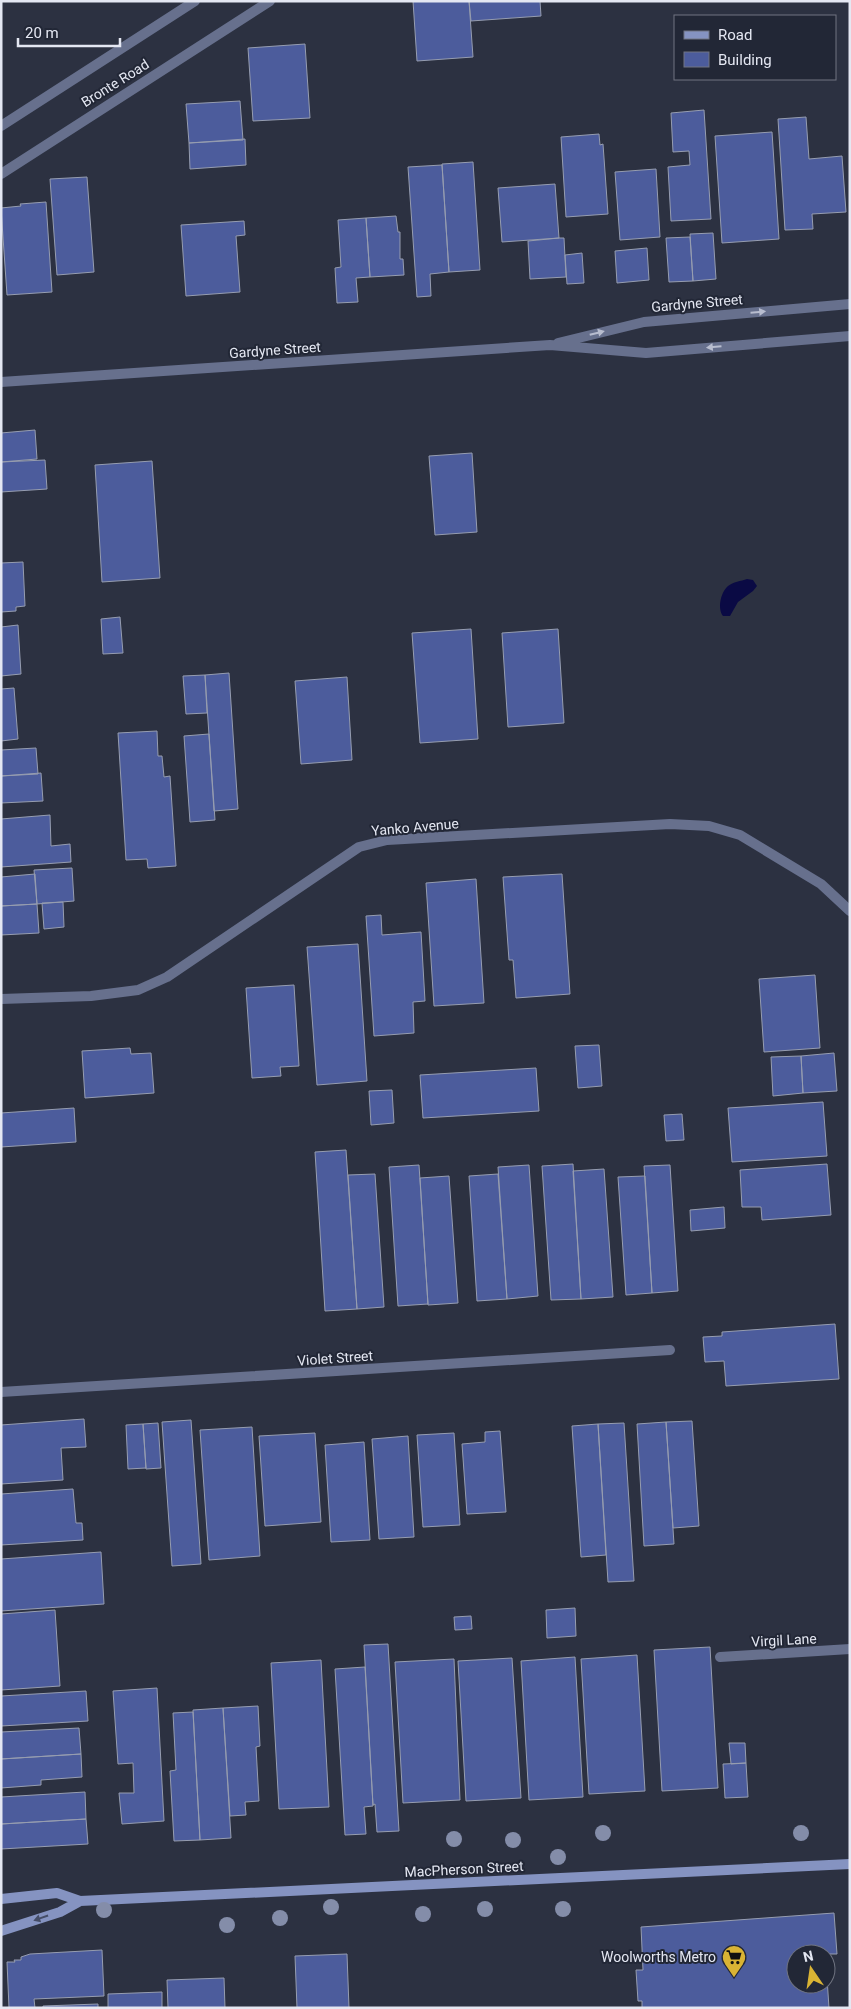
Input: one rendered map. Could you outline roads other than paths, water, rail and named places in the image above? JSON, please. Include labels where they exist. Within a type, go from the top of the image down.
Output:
[{"type":"main road","name":"MacPherson Street","points":[[1,1899],[57,1893],[80,1901],[850,1864]]},
{"type":"main road","name":"MacPherson Street","points":[[1,1932],[60,1912],[80,1901]]},
{"type":"street","name":"Bronte Road","points":[[1,126],[195,1]]},
{"type":"street","name":"Bronte Road","points":[[1,174],[270,1]]},
{"type":"street","name":"Gardyne Street","points":[[550,345],[644,322],[850,304]]},
{"type":"street","name":"Gardyne Street","points":[[1,382],[550,345],[646,353],[850,336]]},
{"type":"street","name":"Yanko Avenue","points":[[1,999],[91,996],[138,990],[168,977],[359,847],[387,840],[670,824],[709,826],[740,835],[821,884],[850,911]]},
{"type":"street","name":"Violet Street","points":[[1,1392],[670,1350]]},
{"type":"street","name":"Virgil Lane","points":[[720,1657],[850,1649]]},
{"type":"place","name":"Woolworths Metro","points":[[734,1978]]}]
